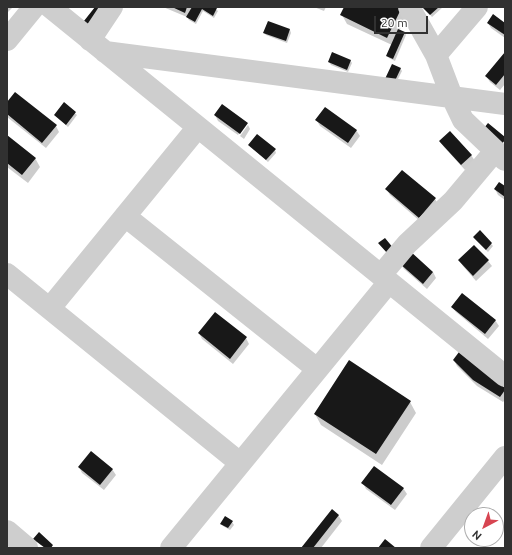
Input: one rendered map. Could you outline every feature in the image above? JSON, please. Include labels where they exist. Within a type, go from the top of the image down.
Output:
[{"type":"street","points":[[7,40],[34,7]]},
{"type":"street","points":[[50,7],[505,376]]},
{"type":"street","points":[[97,46],[112,7]]},
{"type":"street","points":[[171,548],[317,370],[385,279],[407,244],[500,156],[463,120],[452,97],[436,55],[409,7]]},
{"type":"street","points":[[436,55],[477,7]]},
{"type":"street","points":[[97,46],[505,104]]},
{"type":"street","points":[[50,308],[198,127]]},
{"type":"street","points":[[125,216],[317,370]]},
{"type":"street","points":[[7,274],[240,463]]},
{"type":"street","points":[[431,548],[505,457]]},
{"type":"street","points":[[7,531],[28,548]]},
{"type":"building","points":[[95,7],[103,7],[85,30],[80,26]]},
{"type":"building","points":[[172,7],[187,7],[185,13]]},
{"type":"building","points":[[192,7],[217,8],[213,16],[202,9],[195,22],[186,17]]},
{"type":"building","points":[[344,7],[402,7],[387,38],[340,15]]},
{"type":"building","points":[[422,7],[439,7],[430,15]]},
{"type":"building","points":[[493,14],[505,23],[505,35],[487,23]]},
{"type":"building","points":[[268,21],[290,29],[286,41],[263,33]]},
{"type":"building","points":[[398,29],[405,32],[393,59],[386,56]]},
{"type":"building","points":[[332,52],[351,60],[347,70],[328,62]]},
{"type":"building","points":[[505,52],[505,74],[496,85],[485,76]]},
{"type":"building","points":[[392,64],[401,68],[393,85],[384,81]]},
{"type":"building","points":[[15,92],[57,125],[42,143],[7,114],[7,102]]},
{"type":"building","points":[[64,102],[76,112],[66,125],[54,115]]},
{"type":"building","points":[[222,104],[248,123],[240,134],[214,115]]},
{"type":"building","points":[[325,107],[357,130],[348,143],[315,120]]},
{"type":"building","points":[[488,123],[505,137],[505,140],[498,149],[480,133]]},
{"type":"building","points":[[450,131],[472,155],[461,165],[439,141]]},
{"type":"building","points":[[257,134],[276,149],[266,160],[248,145]]},
{"type":"building","points":[[7,135],[36,158],[22,175],[7,163]]},
{"type":"building","points":[[402,170],[436,198],[419,218],[385,189]]},
{"type":"building","points":[[499,182],[505,186],[505,197],[494,189]]},
{"type":"building","points":[[480,230],[492,243],[486,250],[473,237]]},
{"type":"building","points":[[385,238],[394,249],[388,254],[378,243]]},
{"type":"building","points":[[474,245],[489,260],[473,276],[458,260]]},
{"type":"building","points":[[410,251],[433,272],[423,284],[399,263]]},
{"type":"building","points":[[462,293],[496,320],[485,334],[451,307]]},
{"type":"building","points":[[215,312],[247,337],[230,359],[198,333]]},
{"type":"building","points":[[459,352],[505,388],[500,397],[473,380],[453,360]]},
{"type":"building","points":[[349,360],[411,401],[376,454],[314,414]]},
{"type":"building","points":[[91,451],[113,469],[100,485],[78,467]]},
{"type":"building","points":[[374,466],[404,488],[391,505],[361,483]]},
{"type":"building","points":[[332,509],[339,515],[313,548],[301,548]]},
{"type":"building","points":[[225,516],[233,521],[228,528],[220,524]]},
{"type":"building","points":[[39,532],[53,545],[51,548],[45,548],[33,539]]},
{"type":"building","points":[[385,539],[396,548],[378,548]]}]
